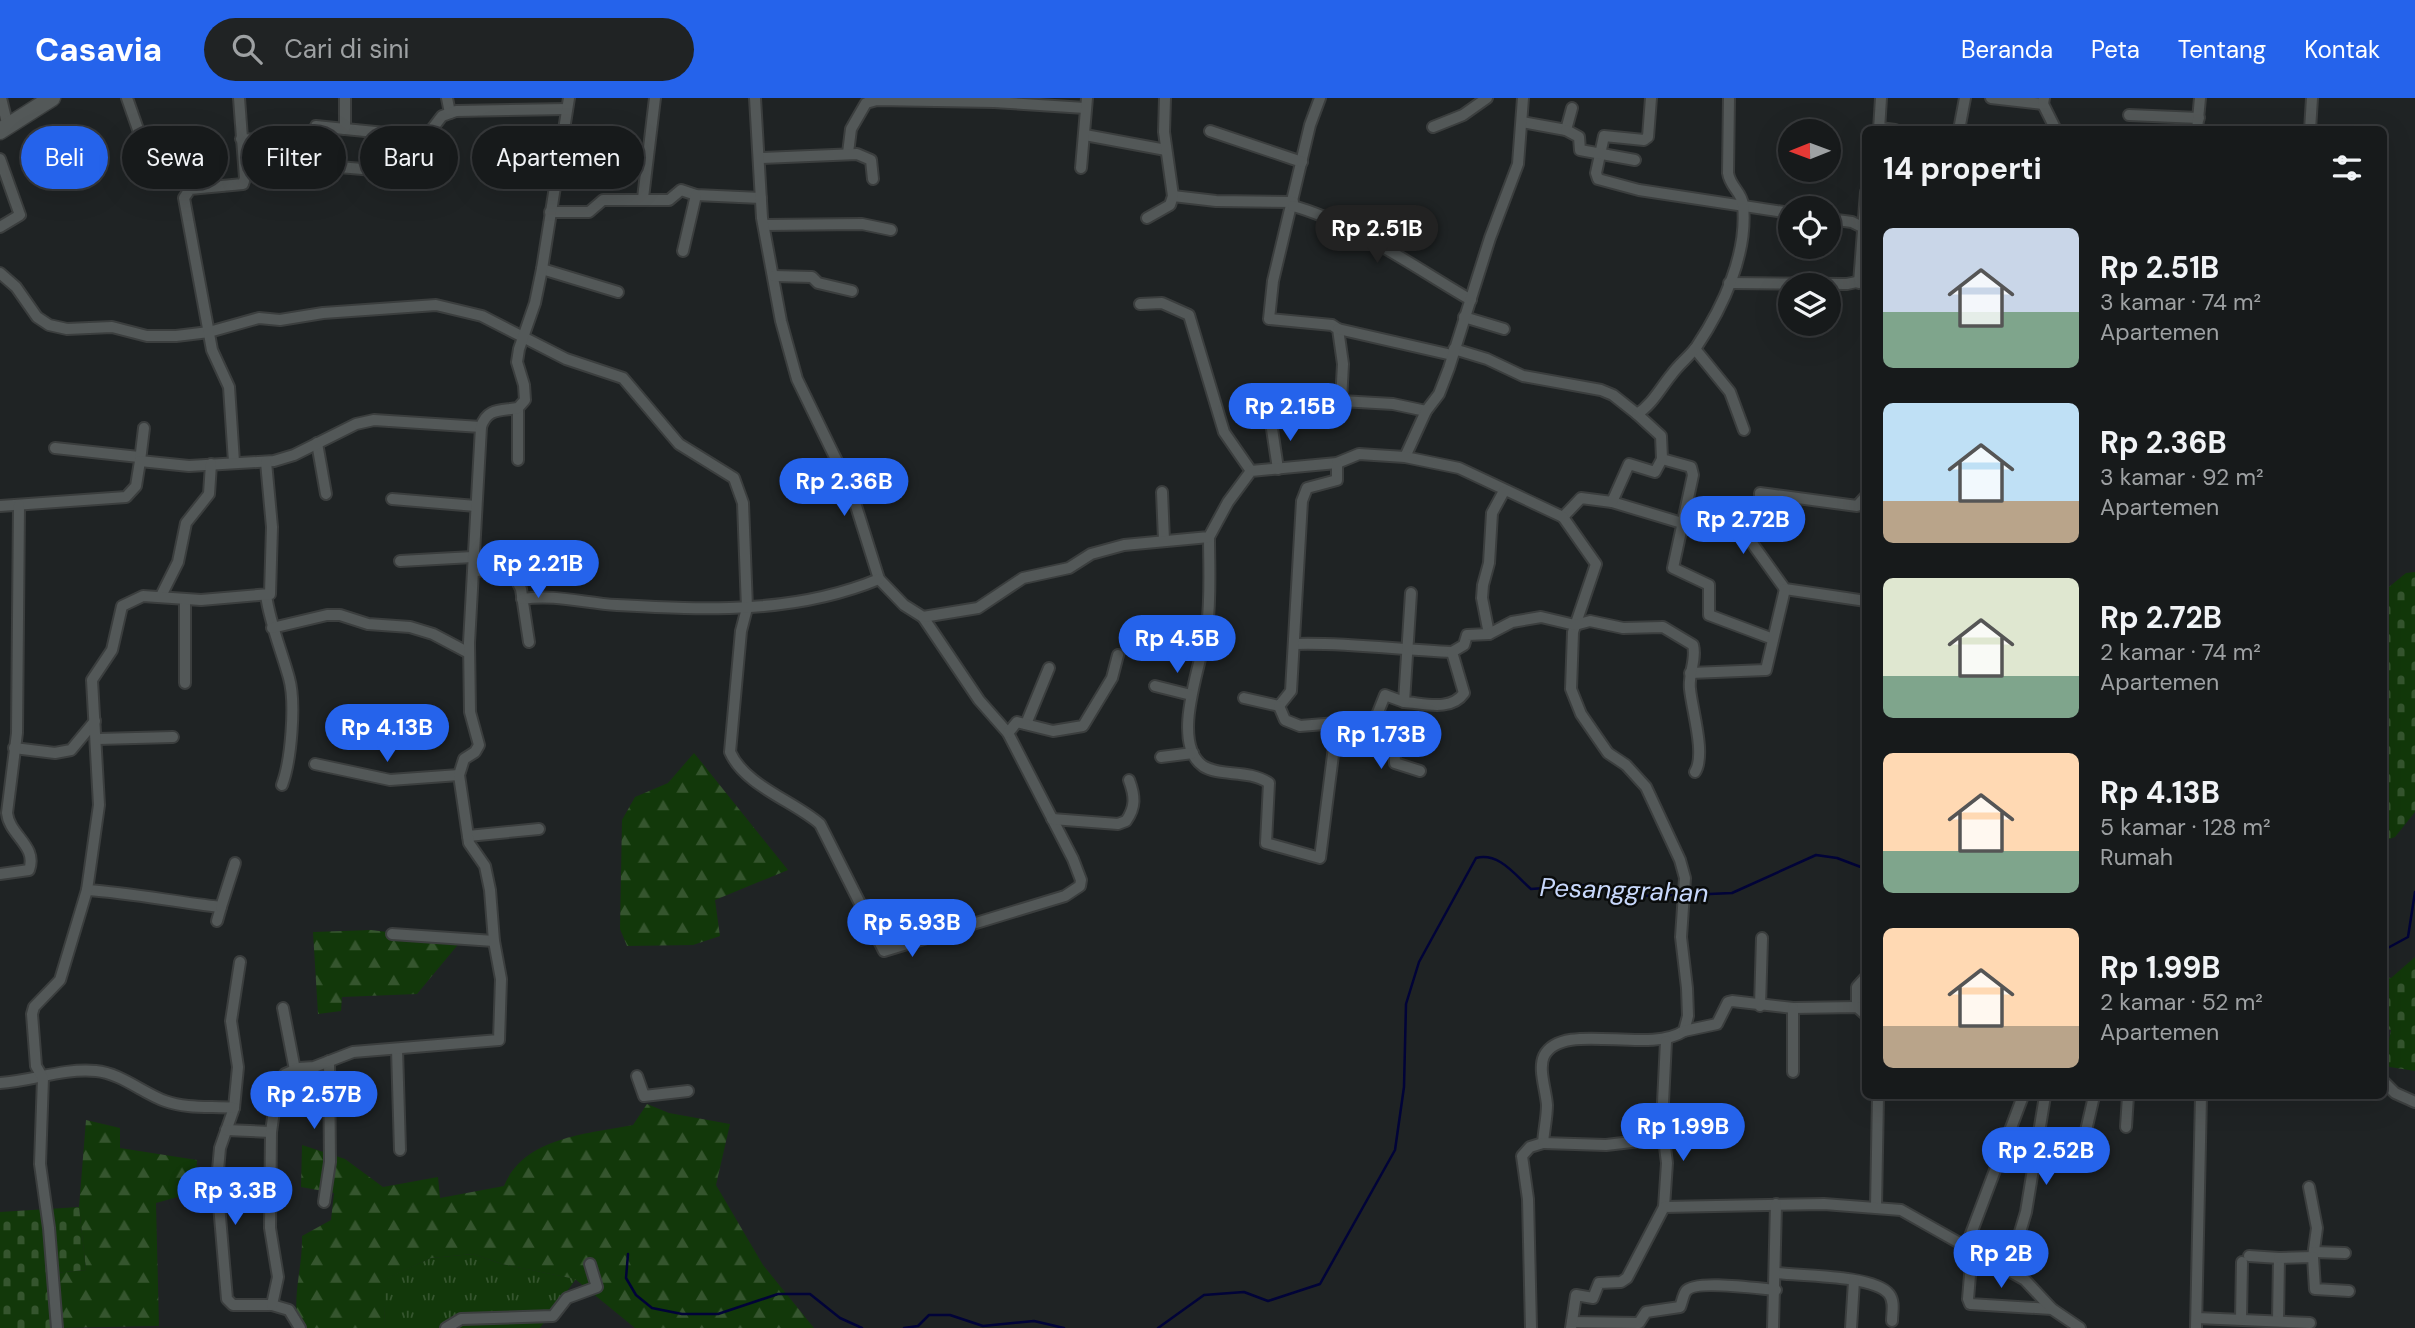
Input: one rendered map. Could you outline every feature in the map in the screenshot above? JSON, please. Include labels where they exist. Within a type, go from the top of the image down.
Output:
[{"type":"main road","points":[[4,129],[52,98]]},
{"type":"street","points":[[127,98],[137,126]]},
{"type":"street","points":[[234,462],[229,387],[214,357],[184,198],[190,189],[243,184],[245,178],[239,98]]},
{"type":"street","points":[[345,98],[345,126]]},
{"type":"street","points":[[447,98],[450,113]]},
{"type":"street","points":[[643,198],[655,98]]},
{"type":"street","points":[[0,272],[16,287],[37,317],[49,325],[74,329],[112,327],[147,336],[209,332],[259,318],[280,320],[323,313],[436,305],[482,316],[566,359],[623,378],[679,444],[734,478],[743,503],[747,608],[741,631],[739,676],[729,746],[732,756],[770,792],[820,824],[884,951],[1065,896],[1080,887],[1081,880],[1073,859],[1008,733],[979,700],[923,617],[904,605],[879,579],[851,490],[797,379],[780,321],[764,225],[755,98]]},
{"type":"street","points":[[1147,218],[1170,205],[1173,196],[1167,150],[1165,98]]},
{"type":"street","points":[[1320,98],[1273,281],[1269,319],[1332,325],[1487,359],[1523,376],[1601,390],[1613,395],[1661,436],[1662,459],[1655,472],[1629,464],[1612,502]]},
{"type":"street","points":[[1433,127],[1463,115],[1488,98]]},
{"type":"street","points":[[1405,457],[1426,411],[1439,394],[1518,164],[1523,98]]},
{"type":"street","points":[[1651,98],[1648,137],[1605,136],[1596,173],[1598,179],[1639,190],[1778,212]]},
{"type":"street","points":[[1637,414],[1647,407],[1679,363],[1695,349],[1719,309],[1738,258],[1744,207],[1741,197],[1730,185],[1728,173],[1729,98]]},
{"type":"street","points":[[1880,126],[1881,98]]},
{"type":"street","points":[[1960,126],[1965,98]]},
{"type":"street","points":[[1991,98],[2044,101],[2054,126]]},
{"type":"street","points":[[2129,115],[2198,124],[2200,98]]},
{"type":"street","points":[[2309,126],[2312,98]]},
{"type":"street","points":[[2,100],[4,129]]},
{"type":"street","points":[[848,153],[853,125],[866,103],[877,100],[1086,103],[1081,168]]},
{"type":"street","points":[[272,1305],[278,1277],[270,1228],[271,1132],[278,1082],[285,1074],[295,1070],[353,1052],[499,1040],[501,979],[485,866],[469,843],[459,775],[464,759],[475,752],[479,745],[470,712],[469,653],[481,427],[485,415],[489,412],[518,408],[525,400],[524,385],[517,362],[542,270],[568,104],[450,113],[442,116],[426,137],[346,129]]},
{"type":"street","points":[[1566,130],[1572,108]]},
{"type":"street","points":[[1522,122],[1566,130],[1579,137],[1580,150],[1635,160]]},
{"type":"street","points":[[1210,131],[1302,162]]},
{"type":"street","points":[[1085,135],[1167,150]]},
{"type":"street","points":[[760,158],[848,153],[871,160],[873,179]]},
{"type":"street","points":[[0,159],[20,215],[0,227]]},
{"type":"street","points":[[550,212],[589,212],[603,200],[669,200],[681,190],[696,195],[761,198]]},
{"type":"street","points":[[683,251],[696,195]]},
{"type":"street","points":[[1173,196],[1216,201],[1293,204],[1356,233],[1471,300]]},
{"type":"street","points":[[1729,283],[1862,281],[1862,227],[1841,221]]},
{"type":"street","points":[[764,225],[862,224],[891,230]]},
{"type":"street","points":[[542,270],[618,292]]},
{"type":"street","points":[[774,276],[812,277],[818,283],[852,291]]},
{"type":"street","points":[[1140,304],[1162,303],[1189,315],[1224,432],[1251,471]]},
{"type":"street","points":[[1464,317],[1504,329]]},
{"type":"street","points":[[1338,328],[1343,364],[1341,401],[1393,404],[1426,411]]},
{"type":"street","points":[[1695,349],[1730,392],[1744,430]]},
{"type":"street","points":[[518,408],[518,460]]},
{"type":"street","points":[[55,448],[190,466],[266,462],[294,455],[356,424],[374,420],[481,427]]},
{"type":"street","points":[[1270,422],[1278,469]]},
{"type":"street","points":[[0,506],[126,497],[136,486],[144,428]]},
{"type":"street","points":[[317,443],[327,494]]},
{"type":"street","points":[[1337,723],[1320,858],[1266,843],[1267,782],[1246,772],[1204,767],[1193,753],[1189,742],[1191,695],[1207,631],[1209,537],[1228,502],[1251,471],[1337,463],[1359,454],[1405,457],[1459,468],[1563,517],[1597,564],[1575,625],[1571,689],[1581,714],[1608,753],[1626,765],[1646,787],[1680,860],[1685,878],[1681,937],[1688,1016],[1684,1031]]},
{"type":"street","points":[[1662,459],[1691,467],[1693,481],[1673,568],[1709,585],[1709,615],[1773,639]]},
{"type":"street","points":[[43,1077],[38,1073],[34,1059],[32,1013],[34,1007],[60,980],[87,890],[98,827],[98,739],[92,680],[113,650],[122,606],[131,599],[161,596],[185,600],[271,593],[272,527],[266,462]]},
{"type":"street","points":[[1279,706],[1292,691],[1297,549],[1304,491],[1337,480],[1337,463]]},
{"type":"street","points":[[161,596],[178,562],[186,523],[209,494],[211,464]]},
{"type":"street","points":[[1489,634],[1482,598],[1483,585],[1489,563],[1492,513],[1504,491]]},
{"type":"street","points":[[1162,492],[1164,540]]},
{"type":"street","points":[[1751,540],[1761,526],[1760,493],[1857,506],[1862,500]]},
{"type":"street","points":[[1563,517],[1581,498],[1612,502],[1682,523],[1744,532],[1785,589],[1862,600]]},
{"type":"street","points":[[392,499],[477,506]]},
{"type":"street","points":[[0,874],[30,868],[28,850],[8,818],[18,674],[15,631],[19,505]]},
{"type":"street","points":[[923,617],[978,608],[1023,578],[1069,568],[1091,554],[1124,545],[1209,537]]},
{"type":"street","points":[[400,561],[473,557]]},
{"type":"street","points":[[474,571],[511,569],[521,589],[529,642]]},
{"type":"street","points":[[522,598],[546,595],[616,605],[747,608],[821,600],[879,579]]},
{"type":"street","points":[[1690,673],[1766,670],[1785,589]]},
{"type":"street","points":[[1404,702],[1411,593]]},
{"type":"street","points":[[266,595],[272,628],[291,688],[287,765],[282,785]]},
{"type":"street","points":[[185,600],[185,683]]},
{"type":"street","points":[[272,628],[327,615],[340,615],[368,624],[411,627],[433,634],[469,653]]},
{"type":"street","points":[[1293,644],[1330,643],[1408,651],[1451,652],[1462,646],[1467,635],[1489,634],[1508,623],[1541,617],[1575,625],[1590,621],[1623,628],[1663,627],[1693,645],[1689,685],[1700,762],[1695,772]]},
{"type":"street","points":[[1373,725],[1385,695],[1404,702],[1448,705],[1463,695],[1451,652]]},
{"type":"street","points":[[1008,733],[1014,723],[1053,731],[1083,726],[1112,678],[1118,655]]},
{"type":"street","points":[[1026,724],[1049,668]]},
{"type":"street","points":[[1154,686],[1191,695]]},
{"type":"street","points":[[1244,698],[1279,706]]},
{"type":"street","points":[[1279,706],[1285,720],[1292,724],[1373,725],[1394,730],[1395,763],[1420,771]]},
{"type":"street","points":[[14,748],[55,753],[71,750],[95,720]]},
{"type":"street","points":[[98,739],[173,737]]},
{"type":"street","points":[[1161,757],[1193,753]]},
{"type":"street","points":[[315,764],[390,780],[459,775]]},
{"type":"street","points":[[1052,819],[1118,824],[1126,821],[1133,811],[1135,795],[1129,780]]},
{"type":"street","points":[[468,836],[538,830]]},
{"type":"street","points":[[218,921],[235,863]]},
{"type":"street","points":[[87,890],[147,894],[161,901],[221,906]]},
{"type":"street","points":[[392,934],[494,941]]},
{"type":"street","points":[[1760,1006],[1762,938]]},
{"type":"street","points":[[240,962],[231,1021],[238,1067],[234,1108],[220,1148],[217,1181],[226,1298],[239,1306],[272,1305],[293,1313],[300,1328]]},
{"type":"street","points":[[1543,1143],[1547,1114],[1542,1065],[1545,1055],[1555,1044],[1578,1039],[1666,1041],[1684,1031],[1717,1024],[1730,1002],[1861,1011],[1857,987],[1862,981]]},
{"type":"street","points":[[283,1008],[295,1070]]},
{"type":"street","points":[[1793,1008],[1793,1072]]},
{"type":"street","points":[[1666,1041],[1662,1060],[1666,1138],[1664,1207],[1631,1273],[1621,1282],[1599,1283],[1593,1298],[1576,1295],[1571,1325],[1639,1323],[1646,1312],[1680,1307],[1685,1293],[1692,1287],[1739,1286],[1776,1290]]},
{"type":"street","points":[[397,1049],[400,1150]]},
{"type":"street","points":[[324,1202],[330,1162],[329,1061]]},
{"type":"street","points":[[0,1083],[67,1071],[99,1071],[166,1102],[191,1107],[234,1108]]},
{"type":"street","points":[[637,1076],[644,1096],[688,1091]]},
{"type":"street","points":[[43,1077],[40,1164],[50,1228],[57,1328]]},
{"type":"street","points":[[2387,1085],[2395,1093],[2415,1102]]},
{"type":"street","points":[[1876,1206],[1878,1099]]},
{"type":"street","points":[[2022,1099],[1969,1249],[1968,1299],[1970,1304],[2052,1309]]},
{"type":"street","points":[[2009,1269],[2026,1212],[2045,1099]]},
{"type":"street","points":[[2085,1135],[2093,1099]]},
{"type":"street","points":[[2126,1127],[2128,1099]]},
{"type":"street","points":[[2201,1099],[2197,1323],[2241,1319],[2310,1323]]},
{"type":"street","points":[[1663,1116],[1693,1118]]},
{"type":"street","points":[[226,1130],[271,1132]]},
{"type":"street","points":[[1531,1328],[1528,1199],[1522,1156],[1531,1147],[1543,1143],[1605,1145],[1666,1138]]},
{"type":"street","points":[[2309,1188],[2317,1228],[2313,1255],[2315,1289],[2349,1291]]},
{"type":"street","points":[[1773,1328],[1777,1273],[1776,1204]]},
{"type":"street","points":[[1664,1207],[1776,1204],[1876,1206],[1902,1210],[2009,1269],[2025,1280],[2052,1309],[2080,1328]]},
{"type":"street","points":[[2241,1319],[2245,1259],[2345,1253]]},
{"type":"street","points":[[2278,1321],[2279,1258]]},
{"type":"street","points":[[446,1328],[461,1319],[553,1316],[567,1298],[597,1287],[590,1264]]},
{"type":"street","points":[[1777,1273],[1854,1281],[1881,1289],[1890,1295],[1893,1305],[1892,1321]]},
{"type":"street","points":[[1851,1328],[1854,1281]]},
{"type":"green space","points":[[2415,572],[2415,812],[2395,837],[2387,840],[2387,589],[2406,573]]},
{"type":"green space","points":[[694,753],[788,870],[715,900],[720,936],[693,945],[627,946],[620,929],[622,820],[635,797],[668,783]]},
{"type":"green space","points":[[371,930],[461,941],[417,994],[342,997],[341,1011],[318,1014],[313,932]]},
{"type":"green space","points":[[2415,957],[2415,1071],[2387,1066],[2391,1030],[2387,1029],[2387,977],[2391,978]]},
{"type":"green space","points":[[647,1104],[669,1113],[730,1124],[716,1185],[763,1265],[814,1328],[635,1328],[575,1279],[502,1264],[473,1254],[431,1258],[384,1280],[385,1328],[299,1328],[296,1305],[302,1236],[331,1220],[334,1193],[301,1187],[302,1145],[345,1159],[383,1187],[438,1177],[440,1198],[504,1186],[513,1170],[526,1157],[541,1148],[577,1135],[633,1125]]},
{"type":"green space","points":[[86,1120],[120,1128],[120,1148],[197,1160],[196,1192],[156,1203],[159,1326],[54,1328],[54,1273],[86,1270],[79,1207]]},
{"type":"green space","points":[[79,1207],[86,1270],[54,1273],[54,1328],[0,1328],[0,1212]]},
{"type":"green space","points":[[473,1254],[502,1264],[576,1279],[540,1328],[385,1328],[383,1280],[431,1258]]},
{"type":"waterway","name":"Pesanggrahan","points":[[1687,895],[1732,893],[1816,855],[1837,858],[1862,867]]},
{"type":"waterway","name":"Pesanggrahan","points":[[1158,1328],[1204,1295],[1244,1292],[1268,1301],[1320,1284],[1395,1150],[1404,1087],[1406,1004],[1419,962],[1476,858],[1499,861],[1531,889],[1586,885],[1639,896],[1680,895]]},
{"type":"waterway","name":"Pesanggrahan","points":[[2387,948],[2408,937],[2415,892]]},
{"type":"waterway","name":"Pesanggrahan","points":[[628,1254],[626,1278],[636,1295],[652,1308],[682,1314],[718,1314],[778,1294],[810,1294],[840,1318],[862,1328]]},
{"type":"waterway","name":"Pesanggrahan","points":[[904,1328],[918,1326],[929,1315],[950,1315],[983,1326],[1034,1321],[1064,1328]]}]
